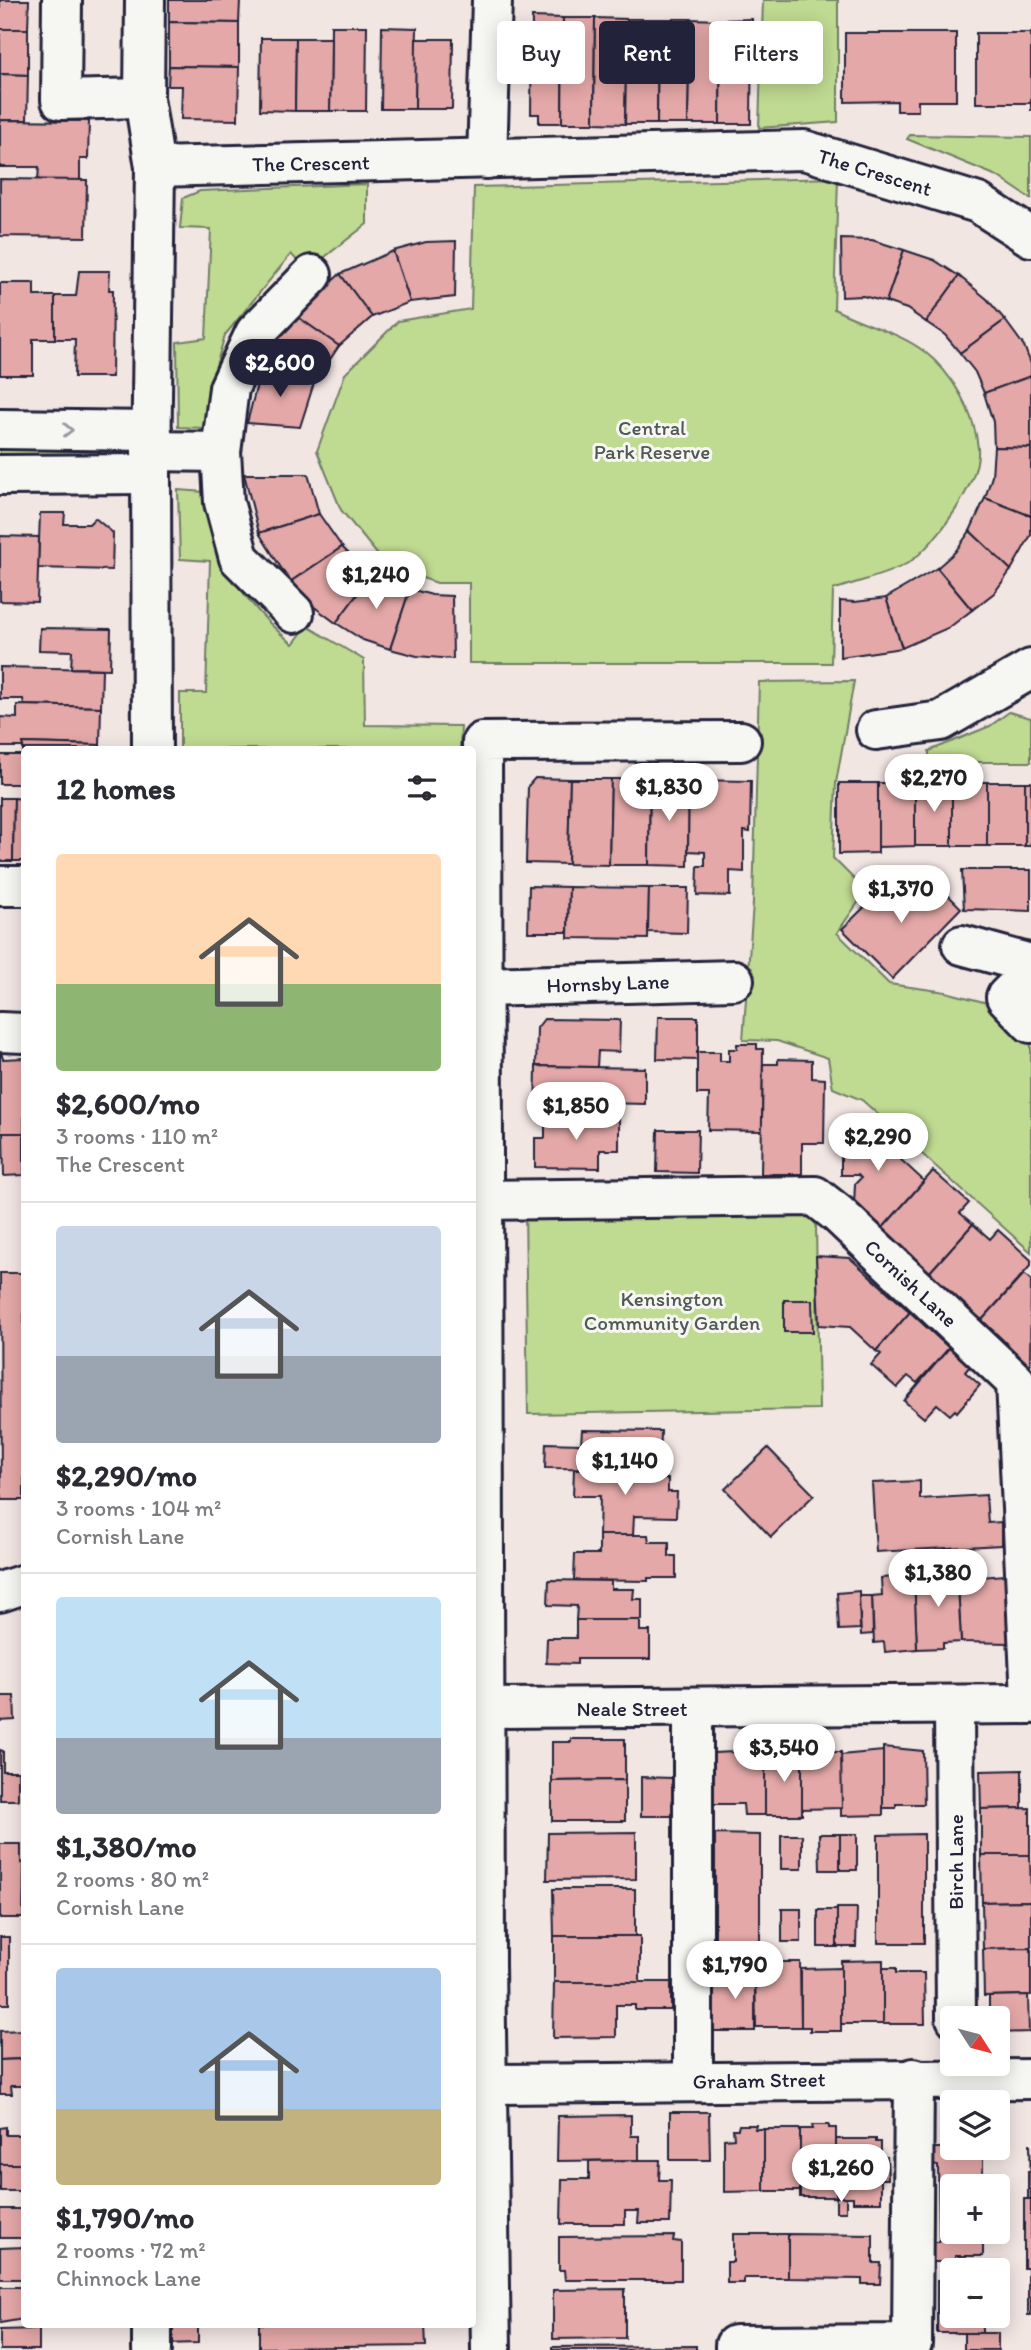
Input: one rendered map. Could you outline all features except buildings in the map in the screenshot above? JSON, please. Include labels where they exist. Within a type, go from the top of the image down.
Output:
[{"type":"street","points":[[62,0],[61,100],[145,97]]},
{"type":"street","points":[[145,0],[145,97],[155,166],[151,452],[152,746]]},
{"type":"street","points":[[487,159],[492,0]]},
{"type":"street","name":"The Crescent","points":[[155,166],[804,150],[978,203],[1031,237]]},
{"type":"street","points":[[294,613],[239,558],[224,502],[221,452],[229,388],[256,333],[312,275]]},
{"type":"street","points":[[0,429],[151,452],[221,452]]},
{"type":"street","points":[[0,475],[151,452]]},
{"type":"street","points":[[876,730],[941,721],[1031,669]]},
{"type":"street","points":[[491,2350],[478,1427],[483,1200],[482,742],[741,741]]},
{"type":"street","points":[[0,886],[21,886]]},
{"type":"street","points":[[962,945],[1031,964]]},
{"type":"street","points":[[1031,972],[1006,997],[1031,1023]]},
{"type":"street","name":"Hornsby Lane","points":[[482,987],[734,980]]},
{"type":"street","points":[[0,1032],[21,1033]]},
{"type":"street","name":"Cornish Lane","points":[[483,1200],[816,1196],[838,1214],[1016,1382],[1031,1699]]},
{"type":"street","points":[[0,1592],[21,1585]]},
{"type":"street","name":"Neale Street","points":[[484,1708],[1031,1704]]},
{"type":"street","name":"Birch Lane","points":[[954,1706],[956,2006]]},
{"type":"street","points":[[693,1707],[693,2080]]},
{"type":"street","name":"Graham Street","points":[[488,2084],[914,2078],[940,2074]]},
{"type":"street","name":"Graham Street","points":[[1003,2076],[1031,2079]]},
{"type":"street","points":[[735,2350],[735,2344],[912,2344],[914,2078]]},
{"type":"street","points":[[152,2328],[152,2350]]},
{"type":"green space","points":[[763,0],[838,0],[838,122],[759,128],[760,84],[823,84],[823,21],[762,21]]},
{"type":"green space","points":[[910,135],[1031,137],[1031,199],[997,176],[907,139]]},
{"type":"green space","name":"Central Park Reserve","points":[[838,178],[834,309],[903,339],[925,352],[953,382],[972,421],[978,448],[977,462],[965,494],[943,527],[908,563],[881,575],[833,590],[831,663],[469,663],[469,583],[437,583],[399,570],[377,554],[341,510],[317,451],[345,374],[398,321],[471,309],[474,187]]},
{"type":"green space","points":[[367,184],[367,224],[307,271],[291,254],[225,335],[210,386],[206,428],[178,427],[177,342],[206,338],[211,229],[180,228],[183,198],[200,191]]},
{"type":"green space","points":[[0,445],[107,449],[107,453],[104,458],[0,457]]},
{"type":"green space","points":[[178,490],[206,492],[220,550],[241,589],[260,613],[293,644],[307,626],[364,660],[365,725],[461,726],[460,746],[180,746],[180,693],[206,693],[210,561],[180,559]]},
{"type":"green space","points":[[854,681],[836,783],[833,858],[866,891],[837,933],[889,984],[946,992],[991,1004],[1031,1044],[1031,1252],[862,1100],[833,1088],[828,1058],[777,1041],[743,1040],[753,903],[759,682]]},
{"type":"green space","points":[[1009,712],[1031,718],[1031,762],[929,762],[929,751],[990,726]]},
{"type":"green space","name":"Kensington Community Garden","points":[[798,1205],[816,1224],[819,1409],[528,1414],[525,1211]]}]
